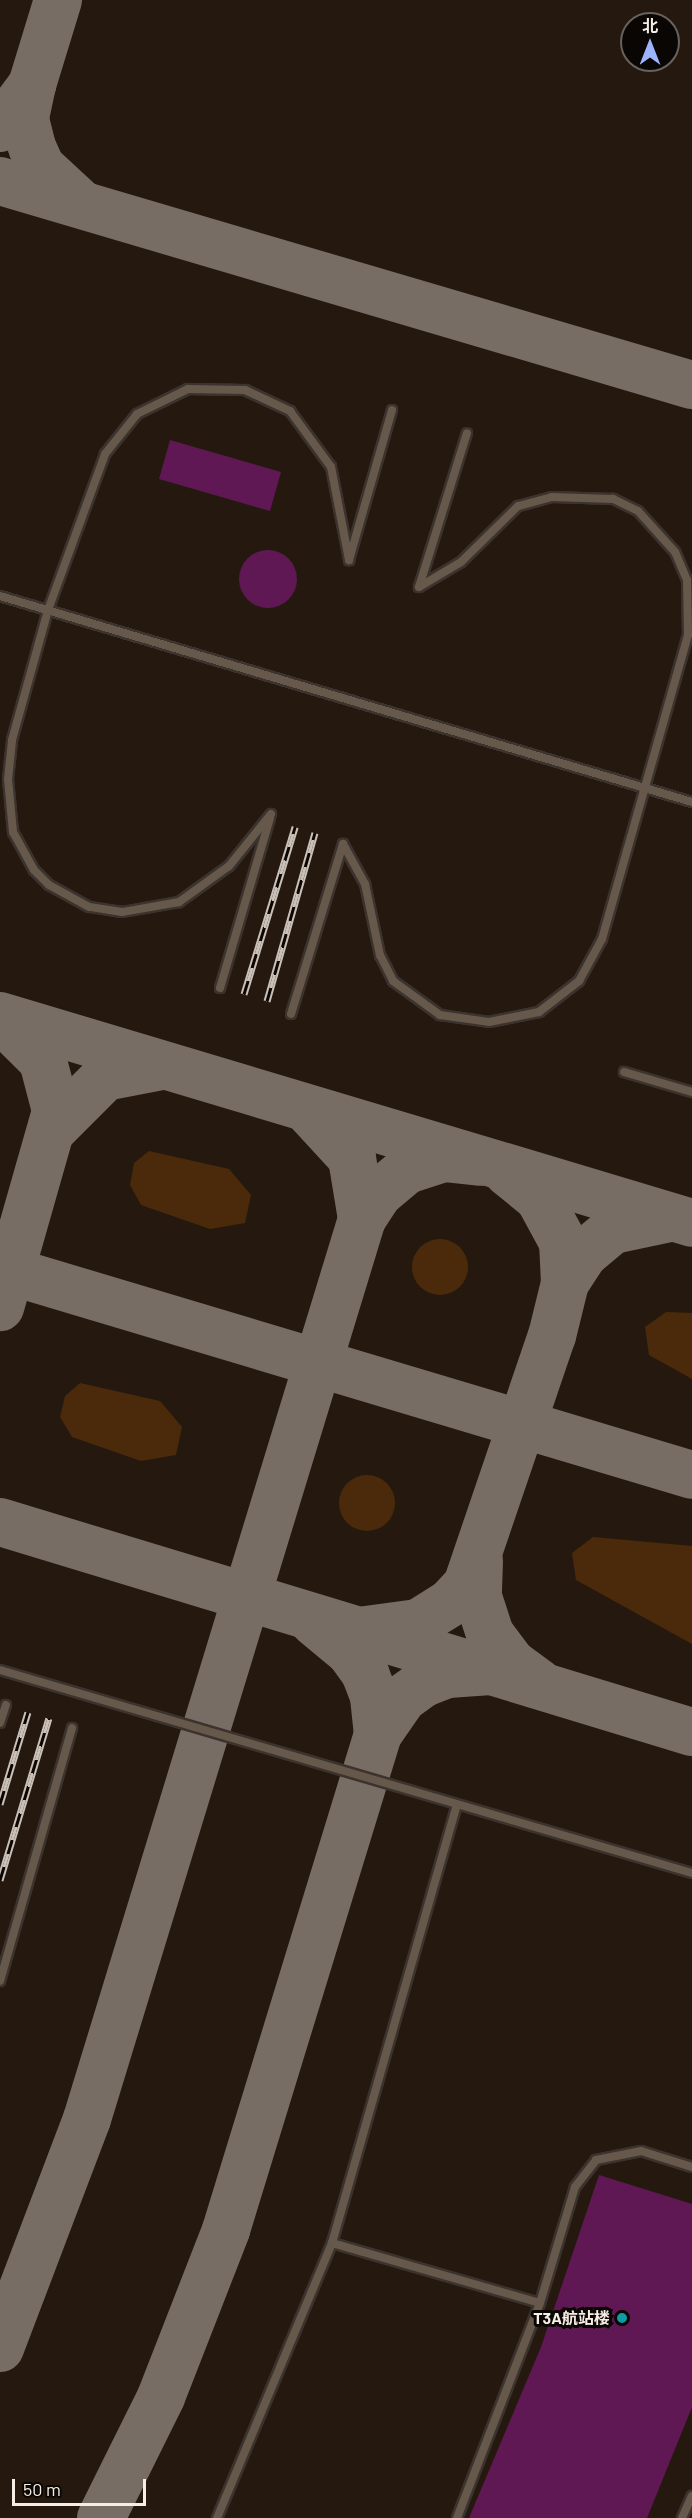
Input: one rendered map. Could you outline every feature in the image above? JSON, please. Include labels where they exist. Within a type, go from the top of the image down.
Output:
[{"type":"lane","points":[[219,988],[271,814],[229,866],[179,902],[122,912],[89,907],[49,885],[34,870],[13,832],[8,779],[12,740],[48,610],[105,454],[137,414],[188,390],[244,390],[290,411],[331,467],[349,560],[392,410]]},
{"type":"lane","points":[[291,1014],[343,844],[365,884],[380,955],[393,981],[440,1015],[512,1020],[559,1000],[593,961],[648,789],[680,677],[691,606],[675,552],[638,511],[613,499],[582,496],[518,506],[461,562],[419,586],[467,433]]},
{"type":"lane","points":[[0,596],[692,802]]},
{"type":"lane","points":[[624,1071],[692,1092]]},
{"type":"lane","points":[[0,1670],[692,1874]]},
{"type":"lane","points":[[0,1723],[6,1705]]},
{"type":"lane","points":[[0,1981],[72,1728]]},
{"type":"lane","points":[[217,2518],[332,2243],[457,1805]]},
{"type":"lane","points":[[457,2518],[540,2303],[575,2187],[596,2160],[641,2151],[692,2167]]},
{"type":"lane","points":[[332,2243],[540,2303]]},
{"type":"lane","points":[[682,2518],[692,2496]]},
{"type":"shaded area","points":[[149,1151],[229,1169],[251,1195],[245,1223],[210,1229],[141,1205],[130,1185],[134,1163]]},
{"type":"shaded area","points":[[435,1239],[445,1239],[460,1247],[466,1256],[468,1267],[466,1278],[460,1287],[445,1295],[435,1295],[424,1290],[417,1283],[412,1272],[412,1262],[417,1251],[424,1244]]},
{"type":"shaded area","points":[[666,1312],[692,1313],[692,1379],[649,1355],[645,1327]]},
{"type":"shaded area","points":[[80,1383],[160,1401],[182,1427],[176,1455],[141,1461],[72,1437],[60,1417],[65,1396]]},
{"type":"shaded area","points":[[362,1475],[372,1475],[387,1483],[393,1492],[395,1503],[393,1514],[387,1523],[372,1531],[362,1531],[351,1526],[344,1519],[339,1508],[339,1498],[344,1487],[351,1480]]},
{"type":"shaded area","points":[[593,1537],[692,1546],[692,1644],[576,1580],[572,1553]]},
{"type":"building","points":[[170,440],[281,472],[270,511],[159,479]]},
{"type":"building","points":[[268,550],[284,555],[292,563],[297,579],[292,595],[284,603],[268,608],[252,603],[244,595],[239,579],[244,563],[252,555]]},
{"type":"building","name":"T3A航站楼","points":[[599,2175],[692,2204],[692,2407],[647,2518],[469,2518],[541,2347]]},
{"type":"taxiway","points":[[32,85],[58,0]]},
{"type":"taxiway","points":[[0,128],[32,85],[25,119],[32,147],[41,167],[80,203]]},
{"type":"taxiway","points":[[0,181],[692,385]]},
{"type":"taxiway","points":[[0,1016],[692,1223]]},
{"type":"taxiway","points":[[0,1018],[43,1061],[56,1111],[0,1307]]},
{"type":"taxiway","points":[[55,1127],[105,1077],[162,1066]]},
{"type":"taxiway","points":[[306,1108],[352,1158],[362,1219]]},
{"type":"taxiway","points":[[0,2348],[87,2119],[362,1219],[378,1194],[407,1170],[444,1158],[481,1162]]},
{"type":"taxiway","points":[[366,1630],[418,1623],[450,1603],[467,1585],[552,1336],[565,1283],[563,1242],[539,1198],[507,1172]]},
{"type":"taxiway","points":[[565,1283],[584,1254],[613,1230],[670,1218]]},
{"type":"taxiway","points":[[0,1268],[692,1475]]},
{"type":"taxiway","points":[[0,1522],[692,1732]]},
{"type":"taxiway","points":[[479,1561],[478,1597],[490,1634],[513,1664],[539,1683]]},
{"type":"taxiway","points":[[314,1622],[350,1652],[365,1673],[374,1697],[378,1734]]},
{"type":"taxiway","points":[[101,2518],[161,2397],[226,2230],[378,1734],[403,1698],[424,1683],[448,1674],[487,1671]]},
{"type":"railway","points":[[244,994],[295,827]]},
{"type":"railway","points":[[267,1001],[315,833]]},
{"type":"railway","points":[[0,1804],[28,1712]]},
{"type":"railway","points":[[0,1880],[49,1718]]},
{"type":"place","name":"T3A航站楼","points":[[622,2318]]}]
